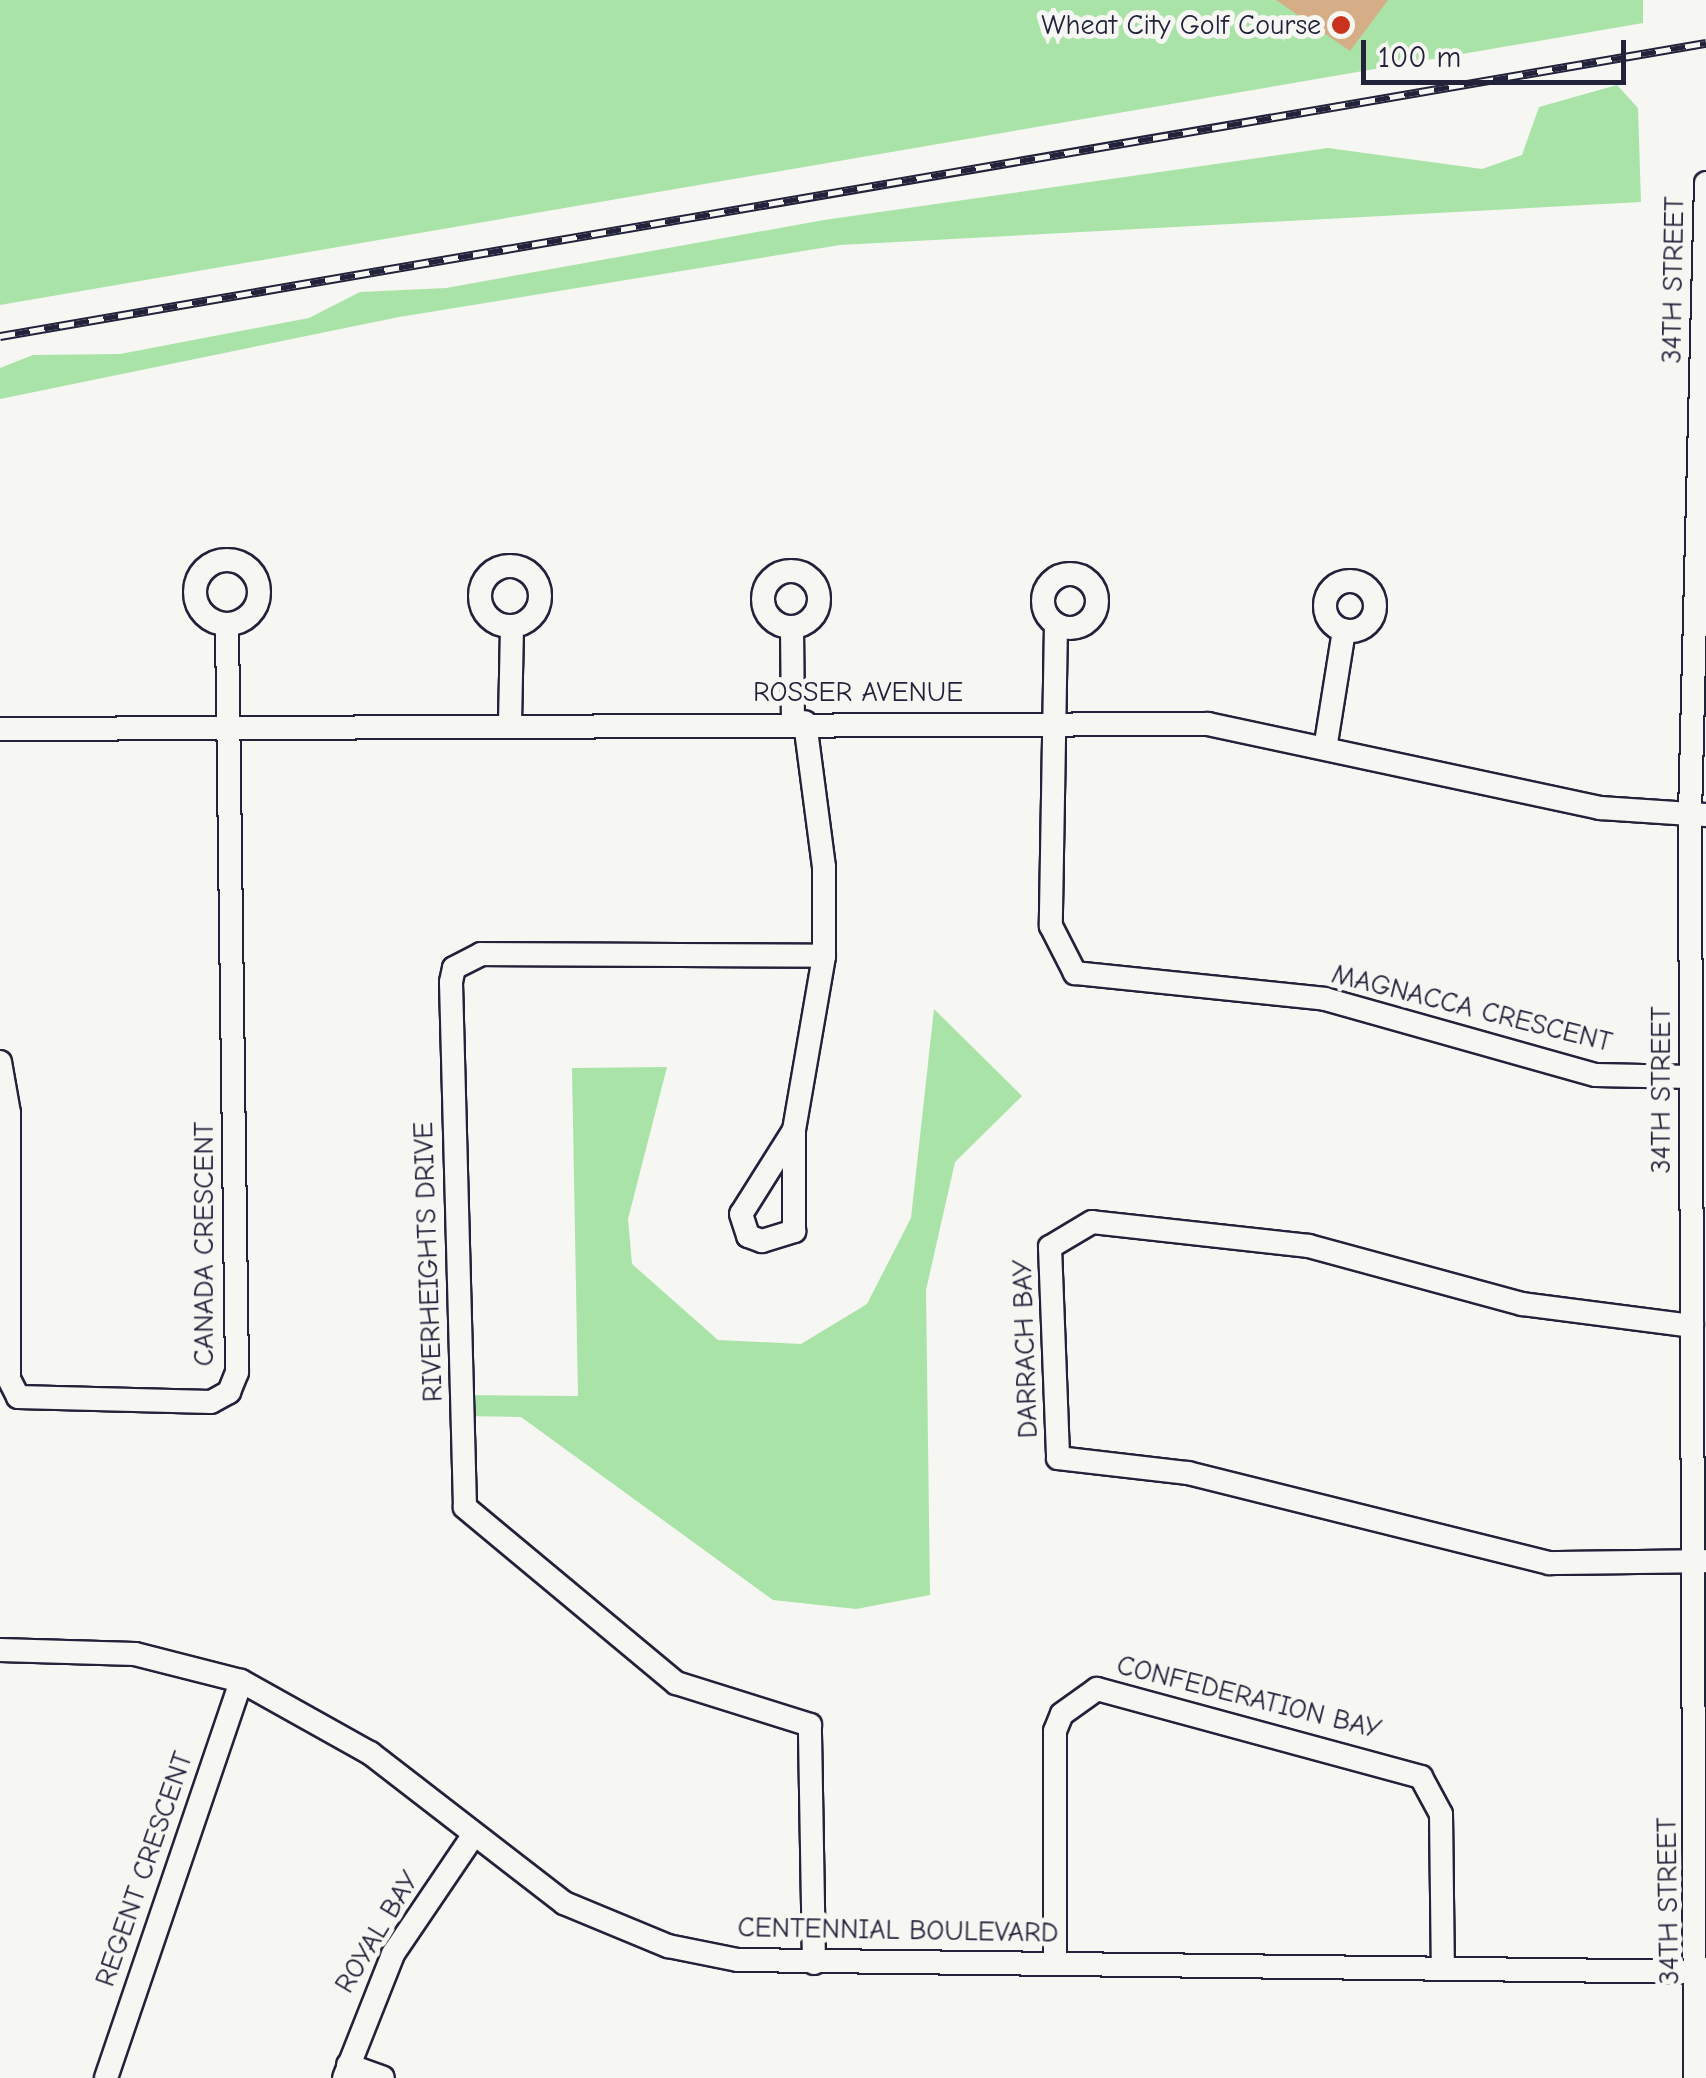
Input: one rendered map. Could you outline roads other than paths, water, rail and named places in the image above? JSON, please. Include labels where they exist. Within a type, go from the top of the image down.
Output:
[{"type":"street","name":"34TH STREET","points":[[1696,2078],[1700,1998],[1700,1561],[1692,1326],[1692,1076],[1706,183]]},
{"type":"street","points":[[226,723],[227,624]]},
{"type":"street","points":[[1054,722],[1056,625]]},
{"type":"street","points":[[510,723],[512,626]]},
{"type":"street","points":[[792,628],[799,722],[824,867],[824,956],[794,1130]]},
{"type":"street","points":[[1326,742],[1344,630]]},
{"type":"street","name":"MAGNACCA CRESCENT","points":[[1054,722],[1051,926],[1075,973],[1325,999],[1596,1075],[1692,1076]]},
{"type":"street","name":"ROSSER AVENUE","points":[[0,730],[226,723],[1208,724],[1326,742],[1600,808],[1698,815]]},
{"type":"street","name":"CANADA CRESCENT","points":[[0,1062],[9,1113],[10,1380],[18,1397],[211,1402],[230,1392],[238,1372],[226,723]]},
{"type":"street","name":"RIVERHEIGHTS DRIVE","points":[[814,1963],[810,1725],[676,1683],[464,1507],[451,982],[454,968],[481,954],[824,956]]},
{"type":"street","name":"DARRACH BAY","points":[[1692,1326],[1522,1304],[1309,1246],[1092,1222],[1050,1246],[1058,1458],[1188,1472],[1549,1563],[1700,1561]]},
{"type":"street","name":"CENTENNIAL BOULEVARD","points":[[0,1650],[134,1654],[241,1680],[323,1720],[523,1878],[611,1925],[738,1960],[1700,1972]]},
{"type":"street","name":"REGENT CRESCENT","points":[[106,2078],[241,1680]]},
{"type":"street","name":"CONFEDERATION BAY","points":[[1055,1964],[1055,1731],[1062,1714],[1097,1689],[1421,1777],[1441,1814],[1443,1968]]},
{"type":"street","name":"ROYAL BAY","points":[[383,2078],[346,2072],[392,1954],[472,1836]]},
{"type":"street","name":"34TH STREET","points":[[1700,1998],[1706,2067]]},
{"type":"railway","points":[[0,336],[1706,43]]},
{"type":"place","name":"Wheat City Golf Course","points":[[1341,25]]}]
